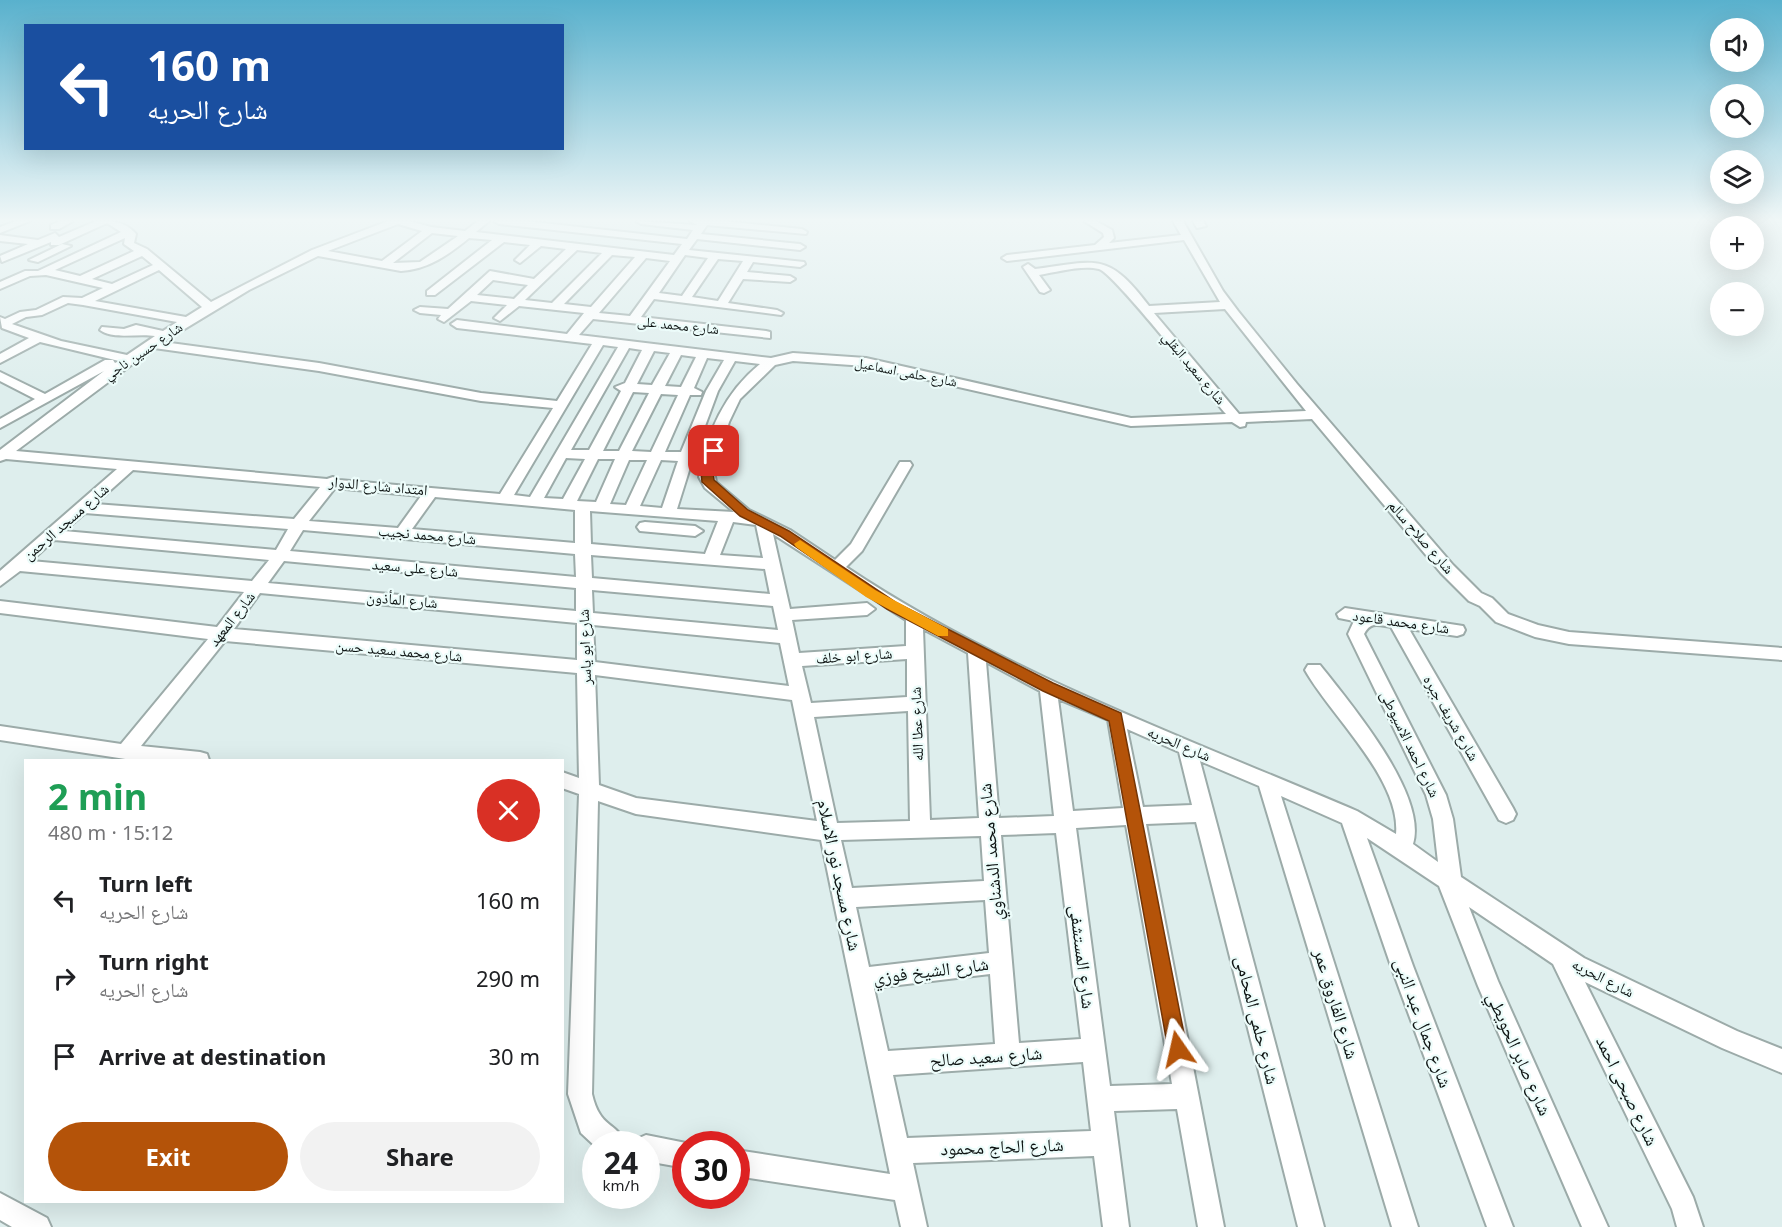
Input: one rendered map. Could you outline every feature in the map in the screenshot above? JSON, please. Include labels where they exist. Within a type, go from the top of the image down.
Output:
[{"type":"street","points":[[0,286],[17,278]]},
{"type":"street","points":[[76,278],[111,287]]},
{"type":"street","points":[[81,280],[85,278]]},
{"type":"street","points":[[83,302],[132,278]]},
{"type":"street","points":[[173,278],[211,308]]},
{"type":"street","name":"شارع حسين ناجي","points":[[1,455],[124,358],[267,278]]},
{"type":"street","points":[[431,293],[450,278]]},
{"type":"street","points":[[420,310],[447,316],[488,278]]},
{"type":"street","points":[[512,278],[535,283]]},
{"type":"street","points":[[500,318],[540,278]]},
{"type":"street","points":[[555,307],[599,278]]},
{"type":"street","points":[[570,338],[591,313],[604,278]]},
{"type":"street","points":[[633,320],[664,278]]},
{"type":"street","points":[[685,300],[699,278]]},
{"type":"street","points":[[722,305],[738,278]]},
{"type":"street","points":[[781,278],[790,279]]},
{"type":"street","points":[[1036,278],[1044,290]]},
{"type":"street","name":"شارع سعيد البقلي","points":[[1118,278],[1148,310],[1157,325],[1239,422]]},
{"type":"street","name":"شارع صلاح سالم","points":[[1211,278],[1228,305],[1447,569],[1475,597],[1486,602],[1502,618],[1513,625],[1569,638],[1782,654]]},
{"type":"street","points":[[652,295],[777,313]]},
{"type":"street","name":"شارع محمد على","points":[[468,297],[555,307],[633,320],[766,335]]},
{"type":"street","points":[[2,322],[24,314],[38,313],[63,299],[189,321]]},
{"type":"street","name":"شارع سعيد البقلي","points":[[1148,310],[1228,305]]},
{"type":"street","points":[[2,322],[58,344],[124,358]]},
{"type":"street","name":"شارع حلمى اسماعيل","points":[[457,324],[771,362],[793,357],[866,362],[1131,422],[1239,422],[1318,415]]},
{"type":"street","points":[[106,330],[125,333],[136,329],[166,335]]},
{"type":"street","points":[[0,359],[39,337]]},
{"type":"street","points":[[505,498],[600,341]]},
{"type":"street","points":[[152,344],[318,367],[481,397],[560,405]]},
{"type":"street","points":[[535,500],[625,345]]},
{"type":"street","points":[[575,504],[592,456],[650,347]]},
{"type":"street","points":[[601,507],[623,457],[677,351]]},
{"type":"street","points":[[631,510],[703,354]]},
{"type":"street","points":[[668,513],[711,394],[732,357]]},
{"type":"street","points":[[0,424],[43,398],[124,358]]},
{"type":"street","name":"شارع الحريه","points":[[771,362],[750,377],[733,397],[724,414],[706,477],[710,485],[758,520],[784,534],[870,593],[1048,687],[1350,817],[1402,848],[1561,957],[1730,1040],[1782,1061]]},
{"type":"street","points":[[0,376],[43,398]]},
{"type":"street","points":[[602,384],[733,397]]},
{"type":"street","points":[[562,454],[712,457]]},
{"type":"street","name":"امتداد شارع الدوار","points":[[1,455],[333,481],[651,512],[758,520]]},
{"type":"street","name":"شارع مسجد الرحمن","points":[[0,580],[131,464]]},
{"type":"street","points":[[835,569],[857,547],[905,465]]},
{"type":"street","name":"شارع المعهد","points":[[125,752],[280,556],[299,523],[333,481]]},
{"type":"street","points":[[402,533],[432,491]]},
{"type":"street","name":"شارع ابو ياسر","points":[[575,504],[582,550],[589,789],[580,1094],[584,1116],[594,1131]]},
{"type":"street","name":"شارع محمد نجيب","points":[[82,508],[299,523],[582,550],[772,564]]},
{"type":"street","points":[[635,554],[651,512]]},
{"type":"street","points":[[710,559],[728,516]]},
{"type":"street","name":"شارع مسجد نور الاسلام","points":[[758,520],[772,564],[846,898],[914,1227]]},
{"type":"street","points":[[645,527],[695,531]]},
{"type":"street","name":"شارع على سعيد","points":[[51,535],[582,583],[781,608],[867,609]]},
{"type":"street","name":"شارع المأذون","points":[[0,562],[787,637]]},
{"type":"street","name":"شارع محمد سعيد حسن","points":[[0,607],[220,634],[585,667],[801,702],[916,704]]},
{"type":"street","name":"شارع محمد قاعود","points":[[1345,614],[1457,630]]},
{"type":"street","name":"شارع عطا الله","points":[[914,618],[920,829]]},
{"type":"street","name":"شارع احمد الاسيوطى","points":[[1371,618],[1362,622],[1356,634],[1437,795],[1443,819],[1449,880]]},
{"type":"street","name":"شارع شريف جبره","points":[[1396,621],[1506,814]]},
{"type":"street","name":"شارع محمد الدشناوي","points":[[976,650],[988,826],[1008,1054]]},
{"type":"street","name":"شارع ابو خلف","points":[[792,660],[915,652]]},
{"type":"street","points":[[1314,670],[1362,734],[1398,799],[1406,824],[1402,848]]},
{"type":"street","name":"شارع المستشفى","points":[[1048,687],[1116,1227]]},
{"type":"street","points":[[1116,717],[1211,1227]]},
{"type":"street","points":[[0,733],[125,752],[191,759]]},
{"type":"street","name":"شارع حلمى المحامى","points":[[1187,747],[1311,1227]]},
{"type":"street","points":[[564,781],[607,798],[636,806],[830,832],[988,826],[1204,813]]},
{"type":"street","name":"شارع الفاروق عمر","points":[[1267,781],[1405,1227]]},
{"type":"street","name":"شارع جمال عبد النبى","points":[[1350,817],[1402,966],[1500,1227]]},
{"type":"street","name":"شارع صابر الحويطي","points":[[1449,880],[1489,986],[1595,1227]]},
{"type":"street","points":[[846,898],[994,890]]},
{"type":"street","name":"شارع صبحى احمد","points":[[1561,957],[1684,1206],[1690,1227]]},
{"type":"street","name":"شارع الشيخ فوزي","points":[[861,979],[1000,962]]},
{"type":"street","name":"شارع سعيد صالح","points":[[879,1064],[1093,1050]]},
{"type":"street","points":[[1099,1099],[1186,1096]]},
{"type":"street","name":"شارع الحاج محمود","points":[[899,1151],[1105,1143]]},
{"type":"street","points":[[750,1164],[906,1189]]},
{"type":"street","points":[[0,1206],[38,1227]]},
{"type":"slow traffic","points":[[800,544],[870,593],[943,633]]},
{"type":"route","points":[[714,451],[707,471],[708,482],[744,513],[784,534],[892,606],[1011,669],[1116,717],[1178,1049]]}]
